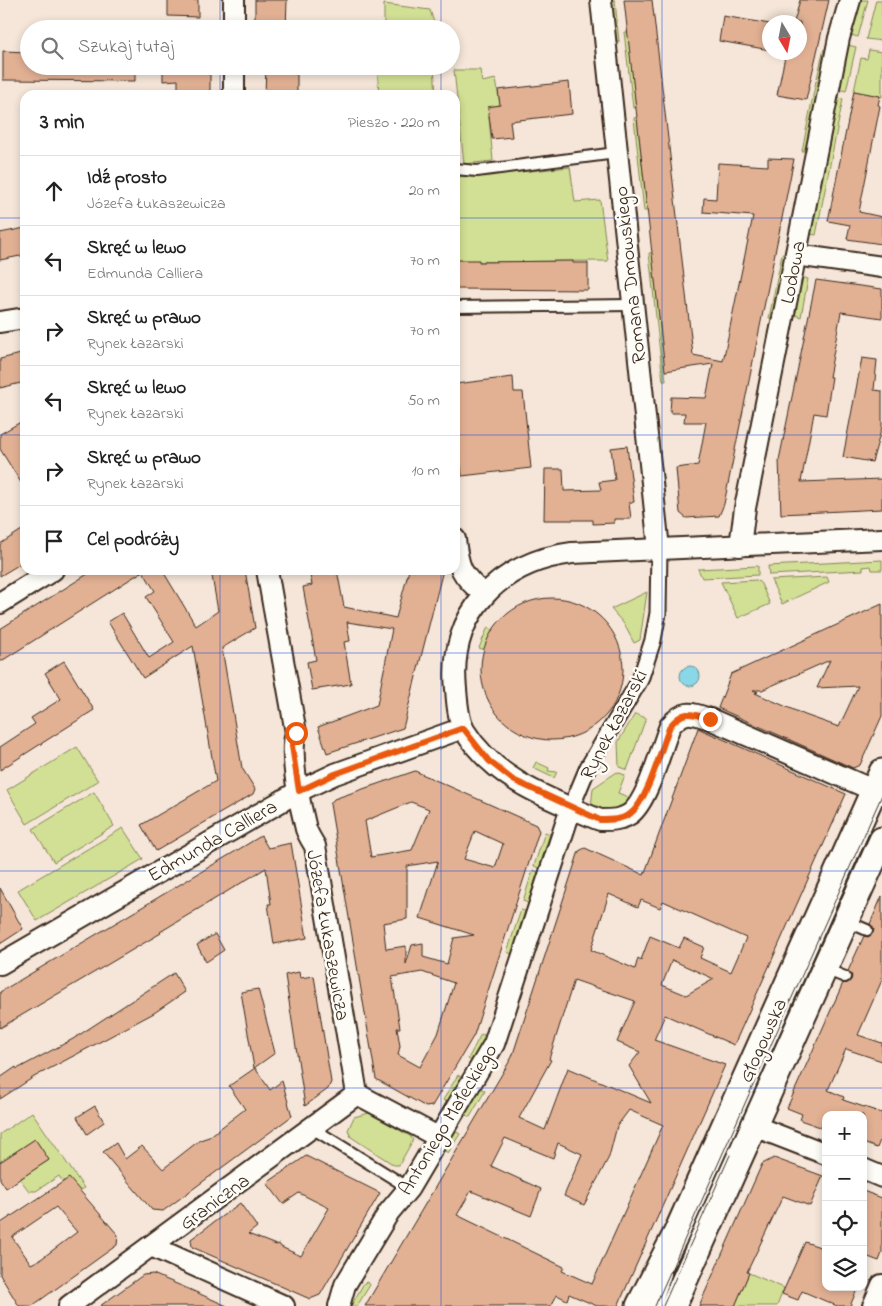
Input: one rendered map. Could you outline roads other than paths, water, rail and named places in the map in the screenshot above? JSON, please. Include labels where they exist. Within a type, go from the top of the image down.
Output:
[{"type":"street","points":[[234,0],[234,20]]},
{"type":"street","name":"Romana Dmowskiego","points":[[601,0],[659,549]]},
{"type":"street","name":"Lodowa","points":[[740,546],[745,508],[839,38],[850,0]]},
{"type":"street","points":[[234,75],[234,90]]},
{"type":"street","points":[[796,255],[882,267]]},
{"type":"street","points":[[0,322],[20,319]]},
{"type":"street","points":[[879,786],[710,719],[690,713],[678,716],[670,726],[642,800],[631,814],[616,820],[600,820],[571,808],[503,774],[485,756],[463,728],[455,681],[458,651],[470,617],[484,594],[504,577],[541,559],[572,553],[882,539]]},
{"type":"street","name":"Rynek Łazarski","points":[[571,808],[588,767],[640,680],[658,613],[659,549]]},
{"type":"street","points":[[460,569],[470,582],[484,594]]},
{"type":"street","points":[[0,603],[45,575]]},
{"type":"street","name":"Józefa Łukaszewicza","points":[[268,575],[296,733],[292,746],[299,791],[306,831],[315,846],[357,1094]]},
{"type":"street","name":"Edmunda Calliera","points":[[0,964],[299,791],[335,774],[463,728]]},
{"type":"street","name":"Głogowska","points":[[640,1306],[676,1234],[879,786]]},
{"type":"street","name":"Antoniego Małeckiego","points":[[339,1306],[345,1285],[389,1212],[409,1188],[494,1044],[571,808]]},
{"type":"street","name":"Głogowska","points":[[673,1306],[754,1126],[835,973],[856,926],[882,840]]},
{"type":"street","points":[[357,1094],[438,1137]]},
{"type":"street","name":"Graniczna","points":[[69,1306],[357,1094]]},
{"type":"street","points":[[754,1126],[822,1152]]},
{"type":"street","points":[[867,1171],[882,1177]]},
{"type":"street","points":[[151,1246],[284,1306]]},
{"type":"street","points":[[873,1306],[882,1285]]},
{"type":"lane","points":[[460,169],[477,171],[616,153]]},
{"type":"lane","points":[[460,307],[632,305]]},
{"type":"lane","points":[[312,1128],[409,1188]]},
{"type":"lane","points":[[655,1306],[663,1287],[676,1234]]},
{"type":"water","points":[[690,666],[697,669],[700,676],[697,683],[690,686],[683,683],[680,676],[683,669]]},
{"type":"tram line","points":[[655,1306],[882,795]]},
{"type":"tram line","points":[[663,1306],[730,1155]]}]
